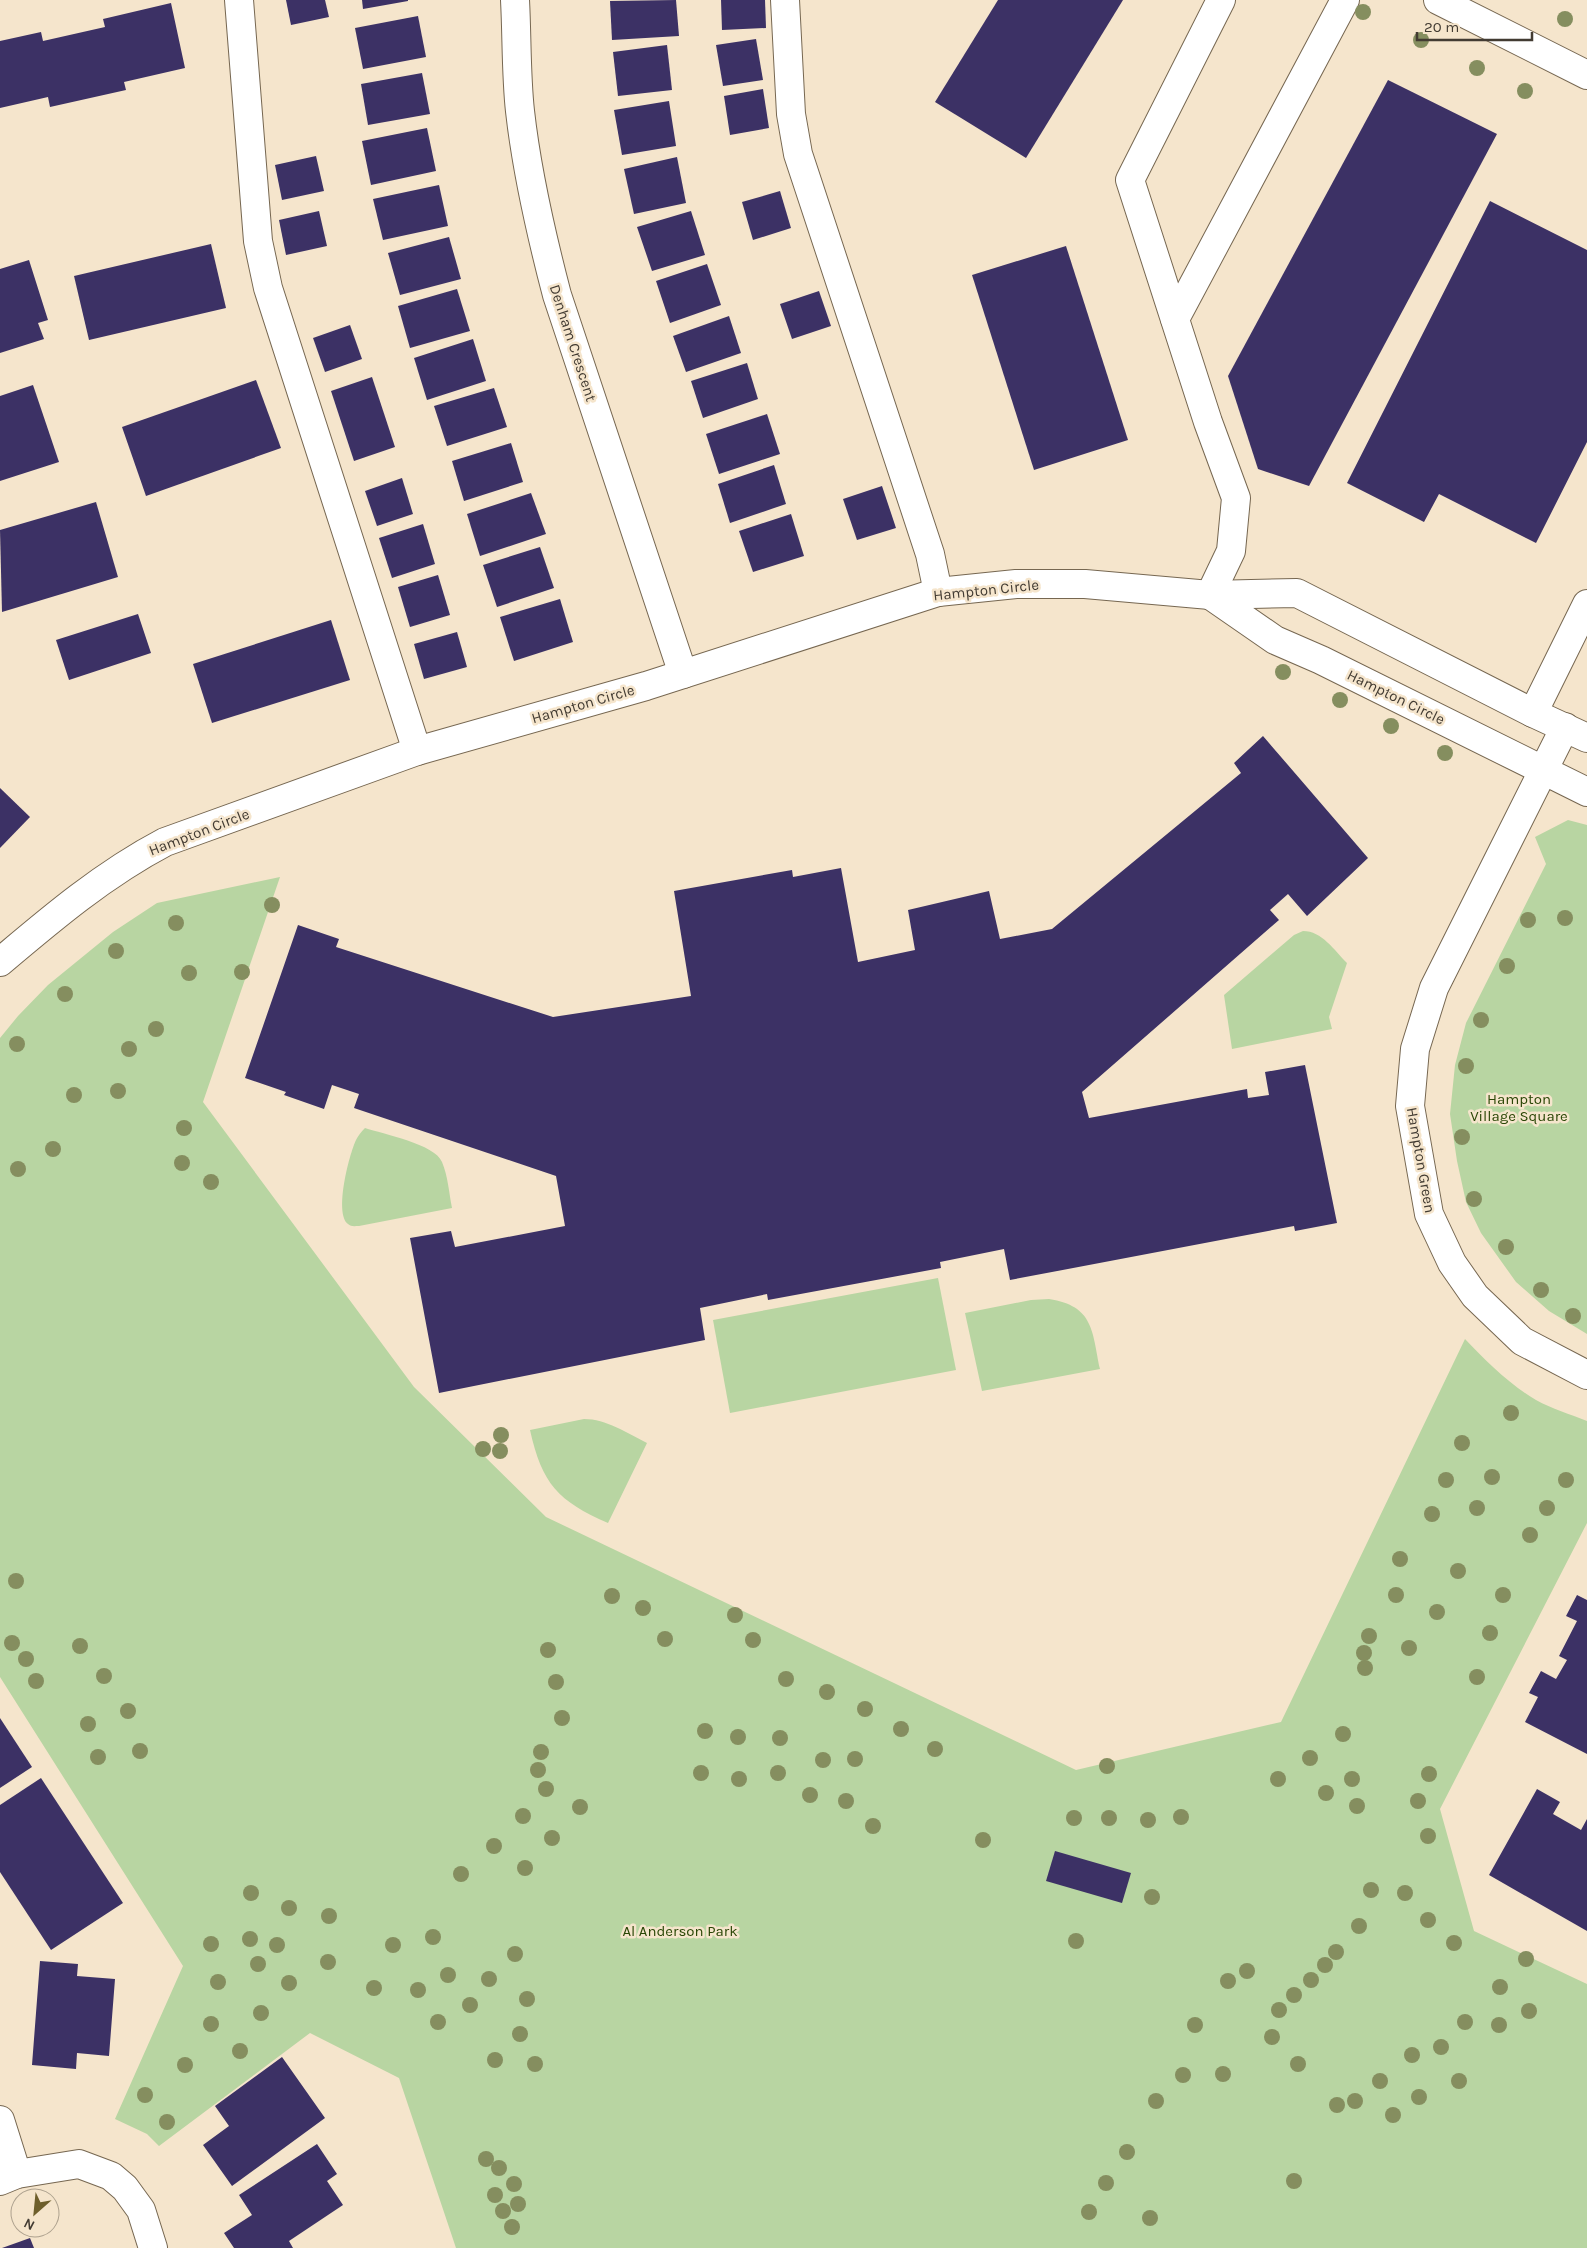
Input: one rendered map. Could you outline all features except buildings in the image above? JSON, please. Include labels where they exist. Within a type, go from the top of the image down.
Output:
[{"type":"street","points":[[239,0],[258,241],[268,288],[417,750]]},
{"type":"street","name":"Denham Crescent","points":[[515,0],[520,109],[528,171],[540,232],[557,295],[683,674]]},
{"type":"street","points":[[785,0],[791,114],[798,154],[930,554],[938,592]]},
{"type":"street","points":[[1210,595],[1231,551],[1236,498],[1208,422],[1130,180],[1221,0]]},
{"type":"street","points":[[1175,319],[1345,0]]},
{"type":"street","points":[[1438,0],[1587,75]]},
{"type":"street","name":"Hampton Circle","points":[[0,962],[78,896],[142,854],[165,842],[417,750],[625,692],[938,592],[1016,584],[1085,584],[1210,595],[1297,593],[1576,733]]},
{"type":"street","name":"Hampton Circle","points":[[1210,595],[1275,640],[1330,664],[1587,792]]},
{"type":"street","points":[[1533,713],[1587,604]]},
{"type":"street","name":"Hampton Green","points":[[1576,733],[1544,771],[1434,988],[1414,1049],[1410,1106],[1429,1214],[1452,1263],[1474,1296],[1522,1340],[1587,1375]]},
{"type":"street","points":[[0,2120],[9,2178],[79,2164],[111,2176],[125,2188],[141,2210],[153,2248]]},
{"type":"green space","name":"Hampton Village Square","points":[[1568,820],[1587,825],[1587,1334],[1549,1311],[1516,1282],[1481,1233],[1466,1202],[1457,1161],[1450,1114],[1455,1065],[1466,1023],[1546,864],[1535,837]]},
{"type":"green space","name":"Al Anderson Park","points":[[280,877],[203,1102],[414,1387],[546,1517],[1076,1770],[1281,1722],[1465,1339],[1498,1372],[1526,1394],[1548,1406],[1587,1421],[1587,1523],[1440,1809],[1474,1931],[1587,1984],[1587,2248],[456,2248],[399,2078],[310,2033],[159,2146],[147,2134],[115,2119],[183,1966],[0,1677],[0,1038],[48,985],[113,932],[157,903]]},
{"type":"green space","points":[[1303,931],[1316,934],[1322,938],[1347,963],[1329,1017],[1332,1029],[1232,1049],[1224,995],[1294,935]]},
{"type":"green space","points":[[365,1128],[419,1145],[437,1156],[442,1162],[446,1173],[452,1208],[359,1226],[348,1224],[344,1218],[342,1208],[344,1184],[353,1147]]},
{"type":"green space","points":[[938,1278],[956,1370],[730,1413],[713,1320]]},
{"type":"green space","points":[[1049,1299],[1064,1302],[1083,1314],[1092,1332],[1100,1369],[982,1391],[965,1313],[1031,1300]]},
{"type":"green space","points":[[584,1419],[608,1424],[647,1443],[608,1523],[576,1507],[555,1488],[540,1464],[530,1430]]}]
